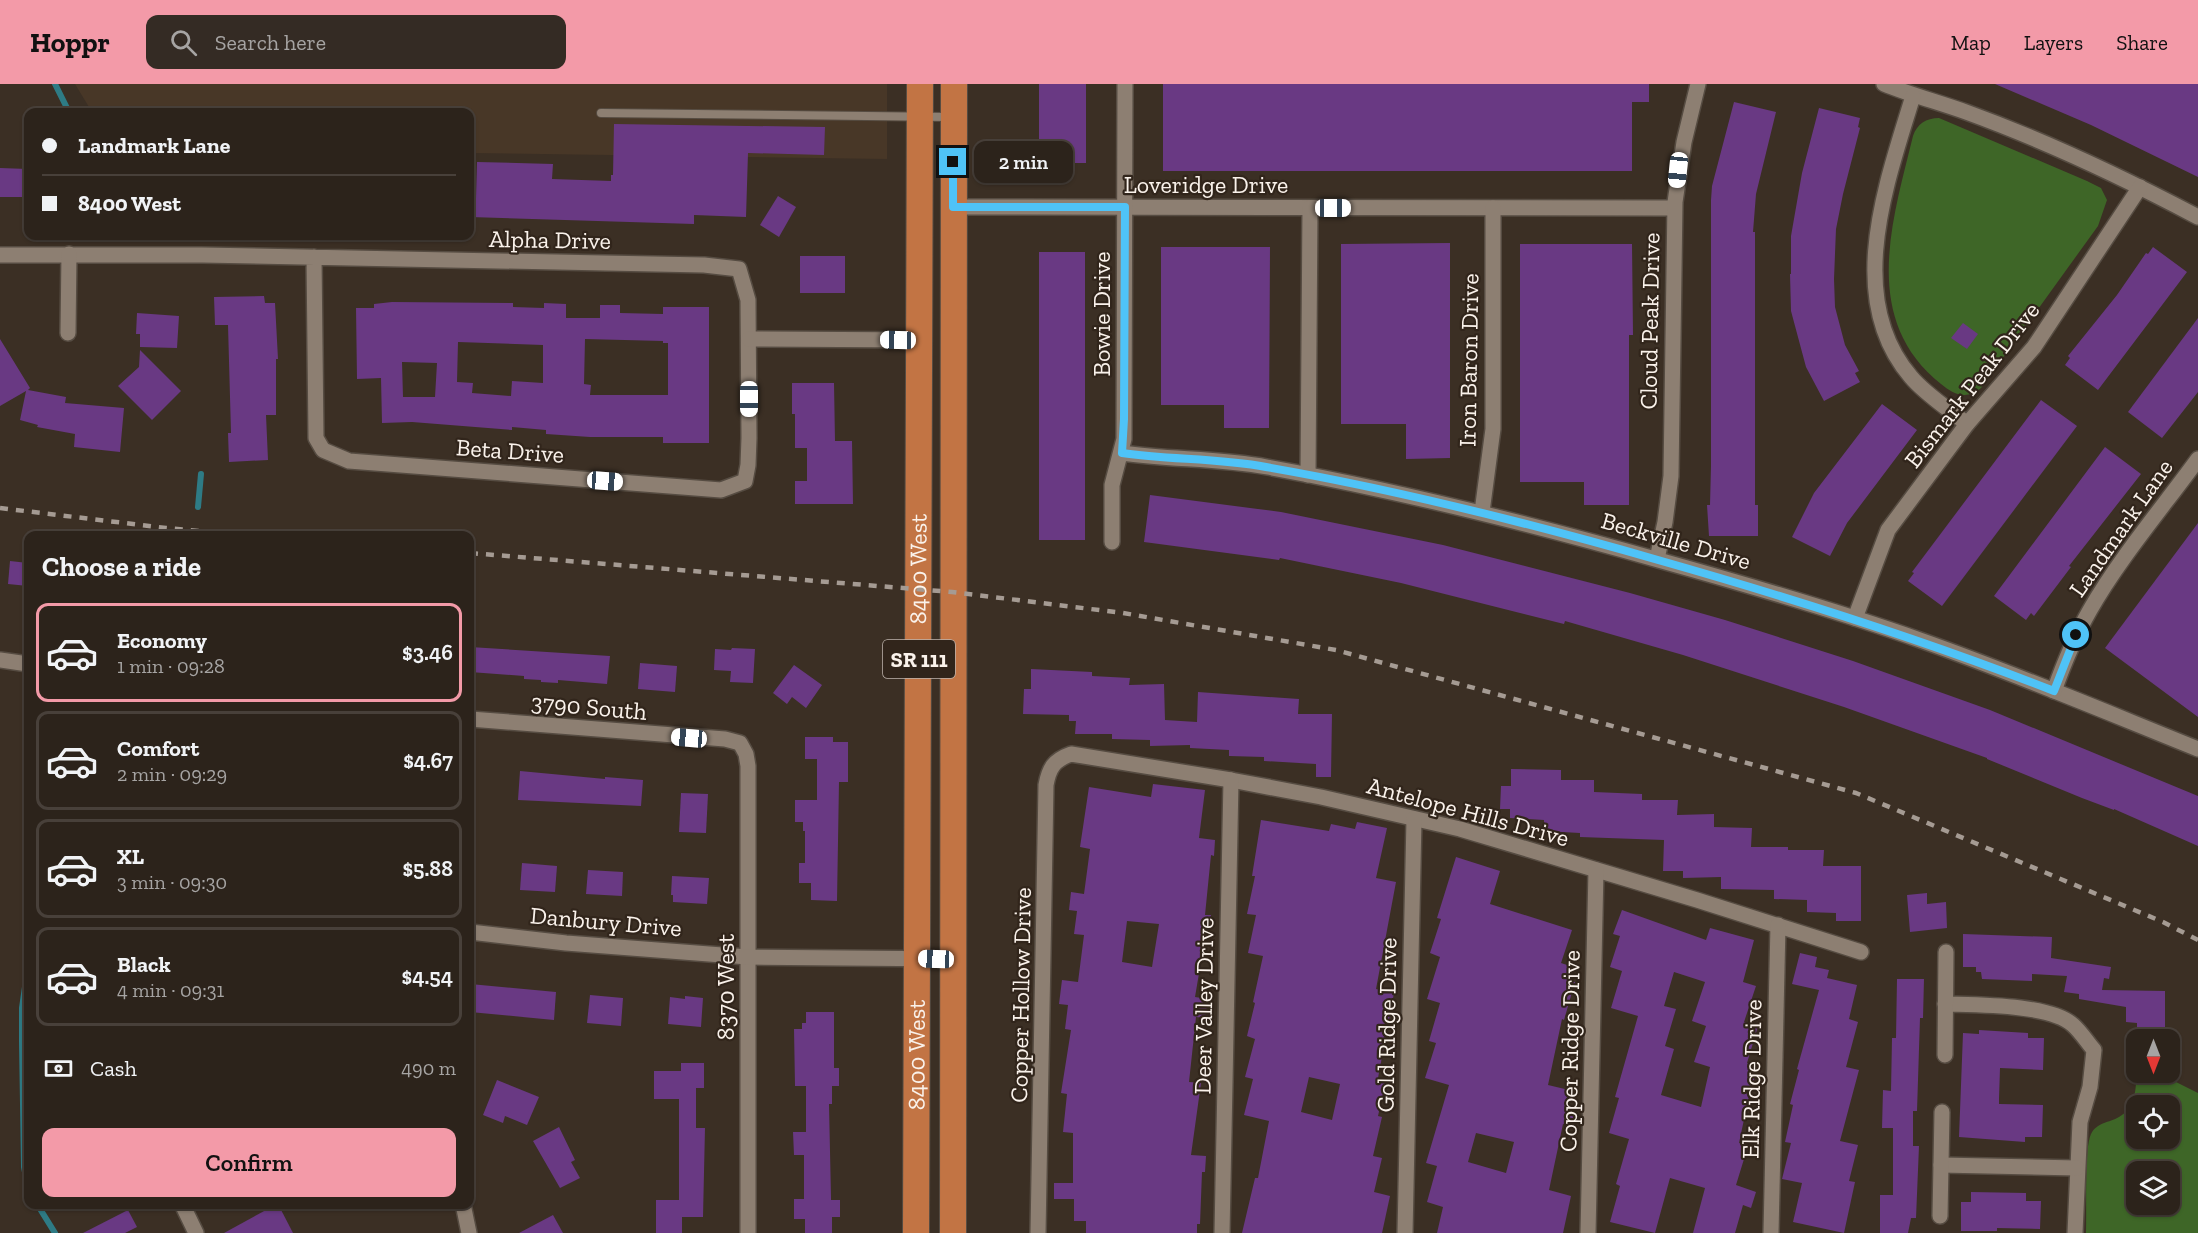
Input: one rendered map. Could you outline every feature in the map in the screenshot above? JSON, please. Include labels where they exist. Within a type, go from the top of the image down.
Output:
[{"type":"main road","name":"8400 West","points":[[916,1233],[920,84]]},
{"type":"main road","name":"8400 West","points":[[952,1233],[954,84]]},
{"type":"street","name":"Bowie Drive","points":[[1112,542],[1112,485],[1122,453],[1124,419],[1125,84]]},
{"type":"street","name":"Cloud Peak Drive","points":[[1657,560],[1671,476],[1674,208],[1682,151],[1698,84]]},
{"type":"street","points":[[1884,84],[1913,96],[1965,111],[2070,153],[2198,217]]},
{"type":"street","points":[[1913,96],[1881,208],[1875,249],[1875,283],[1879,310],[1889,342],[1911,377],[1967,424]]},
{"type":"street","name":"Bismark Peak Drive","points":[[1855,618],[1888,530],[1967,424],[2034,347],[2140,187]]},
{"type":"street","name":"Loveridge Drive","points":[[953,207],[1674,208]]},
{"type":"street","points":[[1308,475],[1310,208]]},
{"type":"street","name":"Iron Baron Drive","points":[[1482,512],[1493,429],[1493,208]]},
{"type":"street","points":[[68,333],[69,254]]},
{"type":"street","name":"Alpha Drive","points":[[0,255],[314,257],[704,265],[739,269],[748,300],[749,339]]},
{"type":"street","name":"Beta Drive","points":[[314,257],[316,438],[323,450],[350,461],[721,490],[745,481],[748,465],[749,339]]},
{"type":"street","points":[[749,339],[919,340]]},
{"type":"street","name":"Beckville Drive","points":[[1122,453],[1226,461],[1308,475],[1482,512],[1657,560],[1855,618],[1944,649],[2198,749]]},
{"type":"street","name":"Landmark Lane","points":[[2054,691],[2072,644],[2090,609],[2198,459]]},
{"type":"street","points":[[0,660],[24,663]]},
{"type":"street","name":"3790 South","points":[[474,719],[725,739],[740,743]]},
{"type":"street","name":"8370 West","points":[[740,743],[746,754],[748,766],[748,1233]]},
{"type":"street","name":"Antelope Hills Drive","points":[[1057,760],[1071,754],[1231,780],[1321,797],[1414,819],[1506,841],[1861,952]]},
{"type":"street","name":"Copper Hollow Drive","points":[[1038,1233],[1046,785],[1048,773],[1057,760]]},
{"type":"street","name":"Deer Valley Drive","points":[[1222,1233],[1231,780]]},
{"type":"street","name":"Gold Ridge Drive","points":[[1405,1233],[1414,819]]},
{"type":"street","name":"Copper Ridge Drive","points":[[1588,1233],[1596,870]]},
{"type":"street","name":"Elk Ridge Drive","points":[[1771,1233],[1778,925]]},
{"type":"street","name":"Danbury Drive","points":[[474,932],[566,943],[748,957],[954,959]]},
{"type":"street","points":[[1945,1055],[1946,952]]},
{"type":"street","points":[[1945,1004],[2013,1006],[2055,1016],[2072,1023],[2094,1050],[2090,1087],[2080,1122],[2075,1233]]},
{"type":"street","points":[[1940,1216],[1942,1112]]},
{"type":"street","points":[[1941,1164],[2077,1168]]},
{"type":"street","points":[[184,1209],[196,1233]]},
{"type":"street","points":[[464,1209],[469,1233]]},
{"type":"lane","points":[[601,113],[953,117]]},
{"type":"shaded area","points":[[75,84],[887,84],[887,159],[474,153],[474,108],[90,108]]},
{"type":"green space","points":[[1939,118],[2087,181],[2101,188],[2107,200],[2098,226],[1981,388],[1966,395],[1946,388],[1916,358],[1900,330],[1891,300],[1889,268],[1891,235],[1913,136],[1923,122]]},
{"type":"green space","points":[[2136,1083],[2178,1083],[2198,1093],[2198,1233],[2086,1233],[2089,1141],[2096,1127],[2119,1117],[2126,1111],[2126,1149],[2180,1149],[2180,1095],[2134,1095]]},
{"type":"building","points":[[1039,84],[1086,84],[1086,163],[1039,163]]},
{"type":"building","points":[[1163,84],[1649,84],[1649,102],[1632,102],[1632,171],[1163,171]]},
{"type":"building","points":[[1995,84],[2198,84],[2198,177],[2091,125]]},
{"type":"building","points":[[1734,102],[1776,112],[1756,194],[1753,232],[1755,232],[1755,505],[1758,505],[1758,536],[1709,536],[1707,505],[1710,505],[1711,466],[1711,200],[1712,186]]},
{"type":"building","points":[[1819,108],[1860,118],[1858,127],[1860,128],[1836,229],[1834,279],[1835,307],[1845,345],[1859,371],[1855,373],[1860,382],[1824,401],[1806,367],[1791,311],[1790,274],[1791,236],[1802,173]]},
{"type":"building","points":[[614,124],[825,127],[824,155],[748,153],[746,217],[694,215],[694,224],[474,217],[477,162],[553,164],[552,179],[611,181],[611,175],[613,175]]},
{"type":"building","points":[[0,168],[24,169],[24,197],[0,197]]},
{"type":"building","points":[[778,196],[796,207],[779,237],[760,225]]},
{"type":"building","points":[[1450,243],[1450,458],[1406,459],[1406,424],[1341,424],[1341,244]]},
{"type":"building","points":[[1520,244],[1632,244],[1633,335],[1629,335],[1629,505],[1584,505],[1584,482],[1520,482]]},
{"type":"building","points":[[1161,247],[1270,247],[1269,428],[1224,428],[1224,405],[1161,405]]},
{"type":"building","points":[[2153,247],[2187,272],[2098,390],[2065,365],[2070,358],[2068,356],[2117,295],[2146,253],[2148,254]]},
{"type":"building","points":[[1039,252],[1085,252],[1085,540],[1039,540]]},
{"type":"building","points":[[800,256],[845,256],[845,293],[800,293]]},
{"type":"building","points":[[264,296],[265,303],[275,303],[278,359],[276,359],[276,415],[266,415],[268,460],[229,462],[228,433],[231,433],[228,325],[215,325],[214,297]]},
{"type":"building","points":[[392,302],[513,303],[513,307],[544,308],[544,303],[566,304],[566,318],[600,318],[600,305],[620,305],[620,313],[663,314],[663,307],[709,307],[709,443],[663,443],[663,437],[590,437],[546,434],[546,430],[512,427],[512,430],[412,422],[382,423],[381,378],[357,379],[356,308],[374,308],[374,304]],"holes":[[[585,339],[668,343],[668,395],[590,395],[591,385],[584,384]],[[458,342],[543,345],[543,383],[512,381],[511,396],[472,393],[473,383],[457,382]],[[402,362],[437,363],[435,397],[403,397]]]},
{"type":"building","points":[[137,313],[179,316],[177,348],[140,347],[140,334],[136,334]]},
{"type":"building","points":[[2198,318],[2198,392],[2162,438],[2128,412]]},
{"type":"building","points":[[1963,323],[1978,334],[1967,349],[1951,338]]},
{"type":"building","points":[[0,339],[30,388],[28,390],[66,397],[65,403],[124,408],[120,452],[74,447],[75,434],[37,427],[38,425],[20,420],[26,391],[0,406]]},
{"type":"building","points":[[140,350],[181,391],[152,420],[118,386],[139,367]]},
{"type":"building","points":[[792,383],[834,383],[835,441],[852,441],[853,504],[795,504],[795,481],[807,481],[807,448],[795,448]]},
{"type":"building","points":[[2041,400],[2077,426],[1942,606],[1908,581],[1914,573],[1912,572]]},
{"type":"building","points":[[1882,404],[1917,430],[1847,523],[1830,556],[1792,537],[1814,493]]},
{"type":"building","points":[[2105,447],[2141,474],[2069,566],[2071,567],[2034,616],[2031,613],[2026,620],[1994,596]]},
{"type":"building","points":[[1150,495],[1281,512],[1443,545],[1630,593],[1725,620],[1853,661],[1990,710],[2198,796],[2198,846],[2114,809],[1987,758],[1844,707],[1683,655],[1565,621],[1564,624],[1401,583],[1280,558],[1279,560],[1144,542]]},
{"type":"building","points":[[2198,523],[2198,717],[2105,648]]},
{"type":"building","points":[[10,561],[24,563],[24,586],[8,584]]},
{"type":"building","points":[[474,647],[610,656],[607,684],[558,680],[558,683],[541,682],[541,680],[524,679],[524,676],[474,672]]},
{"type":"building","points":[[732,648],[755,649],[753,683],[730,682],[731,671],[714,670],[715,649],[731,650]]},
{"type":"building","points":[[640,663],[677,666],[675,692],[638,689]]},
{"type":"building","points":[[794,665],[822,685],[806,708],[792,697],[787,704],[773,693]]},
{"type":"building","points":[[1031,669],[1092,672],[1092,676],[1130,678],[1129,685],[1164,684],[1165,720],[1197,722],[1198,692],[1299,699],[1298,714],[1332,714],[1331,777],[1316,777],[1316,764],[1264,761],[1264,757],[1229,756],[1229,750],[1190,748],[1190,745],[1150,746],[1150,740],[1112,739],[1112,734],[1075,734],[1076,721],[1069,721],[1069,715],[1023,714],[1024,689],[1031,689]]},
{"type":"building","points":[[805,737],[833,737],[833,742],[848,742],[848,782],[839,782],[837,901],[811,900],[811,883],[799,883],[799,863],[805,863],[805,831],[803,831],[803,822],[795,822],[795,800],[817,800],[817,759],[805,759]]},
{"type":"building","points":[[1511,769],[1561,770],[1561,780],[1594,780],[1594,792],[1642,794],[1642,800],[1678,800],[1677,815],[1714,814],[1714,827],[1752,828],[1751,847],[1824,850],[1823,866],[1861,866],[1861,921],[1836,921],[1836,913],[1807,912],[1807,900],[1774,899],[1774,890],[1721,889],[1721,877],[1683,878],[1683,871],[1663,871],[1664,840],[1580,837],[1580,833],[1544,831],[1544,820],[1510,818],[1510,809],[1500,809],[1501,786],[1511,786]]},
{"type":"building","points":[[520,771],[643,780],[641,806],[518,800]]},
{"type":"building","points":[[1153,784],[1205,790],[1199,838],[1215,840],[1214,856],[1211,855],[1205,915],[1211,915],[1209,933],[1206,932],[1195,997],[1208,999],[1205,1018],[1196,1017],[1189,1082],[1201,1083],[1191,1155],[1206,1156],[1205,1172],[1202,1172],[1200,1224],[1197,1224],[1197,1233],[1086,1233],[1086,1221],[1074,1221],[1074,1199],[1054,1199],[1054,1183],[1073,1183],[1073,1133],[1063,1132],[1067,1094],[1061,1093],[1071,1030],[1065,1029],[1068,1005],[1059,1004],[1062,980],[1078,982],[1084,935],[1074,934],[1077,911],[1069,910],[1071,892],[1084,894],[1090,849],[1080,847],[1089,787],[1151,797]],"holes":[[[1127,921],[1159,924],[1152,967],[1122,962]]]},
{"type":"building","points":[[681,793],[708,794],[706,833],[679,832]]},
{"type":"building","points":[[1261,820],[1329,831],[1331,824],[1355,829],[1357,822],[1387,828],[1376,878],[1396,882],[1376,989],[1394,993],[1378,1078],[1386,1080],[1378,1116],[1382,1117],[1373,1156],[1382,1158],[1374,1192],[1390,1196],[1382,1233],[1242,1233],[1255,1178],[1258,1178],[1269,1121],[1244,1115],[1253,1079],[1245,1077],[1255,1039],[1247,1036],[1263,956],[1248,953],[1256,915],[1247,914],[1255,876],[1252,876]],"holes":[[[1309,1077],[1340,1084],[1332,1120],[1301,1112]]]},
{"type":"building","points":[[1456,857],[1500,871],[1490,904],[1572,930],[1561,963],[1573,967],[1569,981],[1575,982],[1564,1020],[1562,1019],[1548,1085],[1569,1090],[1565,1108],[1575,1110],[1571,1126],[1563,1124],[1549,1190],[1571,1196],[1563,1233],[1437,1233],[1443,1207],[1427,1202],[1437,1166],[1426,1163],[1449,1085],[1425,1078],[1436,1043],[1429,1041],[1440,1003],[1427,999],[1440,957],[1430,953],[1441,919],[1437,918]],"holes":[[[1476,1133],[1514,1142],[1506,1173],[1468,1162]]]},
{"type":"building","points":[[522,863],[557,866],[555,892],[520,890]]},
{"type":"building","points":[[588,870],[623,872],[622,896],[586,894]]},
{"type":"building","points":[[672,876],[709,878],[707,904],[673,902]]},
{"type":"building","points":[[1927,893],[1927,904],[1946,902],[1947,928],[1910,932],[1907,895]]},
{"type":"building","points":[[1622,910],[1706,940],[1710,928],[1754,940],[1743,982],[1756,986],[1744,1022],[1758,1026],[1747,1063],[1758,1066],[1739,1143],[1748,1146],[1736,1185],[1756,1192],[1751,1208],[1743,1205],[1735,1233],[1693,1233],[1705,1188],[1670,1178],[1655,1233],[1610,1222],[1620,1186],[1616,1184],[1629,1139],[1609,1133],[1619,1098],[1615,1097],[1638,1016],[1611,1008],[1622,971],[1610,967],[1620,936],[1613,934]],"holes":[[[1674,972],[1705,982],[1692,1021],[1706,1026],[1694,1062],[1710,1067],[1701,1107],[1661,1095],[1674,1049],[1665,1046],[1676,1009],[1664,1006]]]},
{"type":"building","points":[[1963,934],[2052,937],[2051,958],[2111,967],[2109,979],[2104,978],[2102,990],[2165,991],[2165,1029],[2137,1028],[2137,1023],[2126,1022],[2126,1007],[2079,999],[2079,994],[2064,992],[2067,976],[2032,974],[2032,981],[1982,979],[1981,972],[1976,972],[1976,967],[1963,967]]},
{"type":"building","points":[[1800,953],[1817,957],[1815,967],[1829,970],[1827,978],[1857,985],[1849,1019],[1858,1022],[1846,1067],[1859,1070],[1840,1141],[1858,1145],[1849,1181],[1855,1182],[1844,1233],[1793,1222],[1802,1183],[1782,1179],[1791,1143],[1785,1142],[1793,1105],[1790,1104],[1799,1070],[1797,1069],[1819,990],[1792,984]]},
{"type":"building","points":[[1897,979],[1924,979],[1923,1018],[1920,1018],[1917,1111],[1913,1111],[1913,1146],[1919,1146],[1916,1218],[1911,1218],[1908,1233],[1880,1233],[1880,1195],[1893,1195],[1893,1128],[1882,1128],[1883,1090],[1891,1091],[1892,1038],[1896,1038]]},
{"type":"building","points":[[474,984],[556,992],[554,1020],[474,1012]]},
{"type":"building","points":[[590,995],[623,998],[621,1026],[587,1023]]},
{"type":"building","points":[[685,996],[703,998],[701,1027],[668,1024],[670,997],[685,999]]},
{"type":"building","points":[[806,1012],[834,1012],[834,1068],[839,1068],[839,1086],[832,1086],[832,1104],[829,1104],[831,1200],[840,1200],[840,1217],[832,1217],[832,1233],[805,1233],[805,1219],[794,1219],[794,1199],[804,1199],[804,1155],[794,1155],[793,1132],[806,1132],[806,1086],[795,1086],[794,1029],[802,1029],[802,1023],[806,1023]]},
{"type":"building","points":[[1979,1030],[2028,1033],[2028,1038],[2044,1038],[2043,1070],[2000,1068],[1999,1099],[1999,1104],[2043,1105],[2042,1137],[2025,1137],[2025,1142],[1959,1137],[1963,1033],[1979,1034]]},
{"type":"building","points":[[681,1063],[704,1063],[704,1088],[696,1088],[696,1128],[705,1128],[703,1217],[682,1217],[682,1233],[656,1233],[656,1200],[679,1200],[679,1099],[654,1099],[654,1071],[681,1071]]},
{"type":"building","points":[[497,1080],[539,1097],[527,1125],[505,1116],[503,1123],[483,1115]]},
{"type":"building","points":[[559,1127],[575,1160],[571,1162],[580,1178],[560,1188],[533,1141]]},
{"type":"building","points":[[1971,1192],[2026,1193],[2026,1201],[2041,1201],[2040,1229],[1997,1228],[1997,1231],[1961,1231],[1961,1202],[1971,1202]]},
{"type":"building","points":[[268,1209],[281,1209],[293,1233],[224,1233]]},
{"type":"building","points":[[128,1210],[137,1227],[125,1233],[83,1233]]},
{"type":"building","points":[[553,1215],[563,1233],[519,1233]]},
{"type":"waterway","points":[[55,84],[67,108]]},
{"type":"waterway","points":[[198,507],[201,474]]},
{"type":"waterway","points":[[24,994],[22,1008],[24,1167]]},
{"type":"waterway","points":[[40,1209],[55,1233]]},
{"type":"railway","points":[[0,508],[200,531]]},
{"type":"railway","points":[[474,553],[952,592],[1123,613],[1336,650],[1856,793],[2163,922],[2198,940]]},
{"type":"route","points":[[953,162],[953,207],[1125,207],[1124,439],[1122,453],[1198,458],[1265,466],[1482,512],[1572,535],[1855,618],[1989,665],[2054,691],[2076,635]]}]
